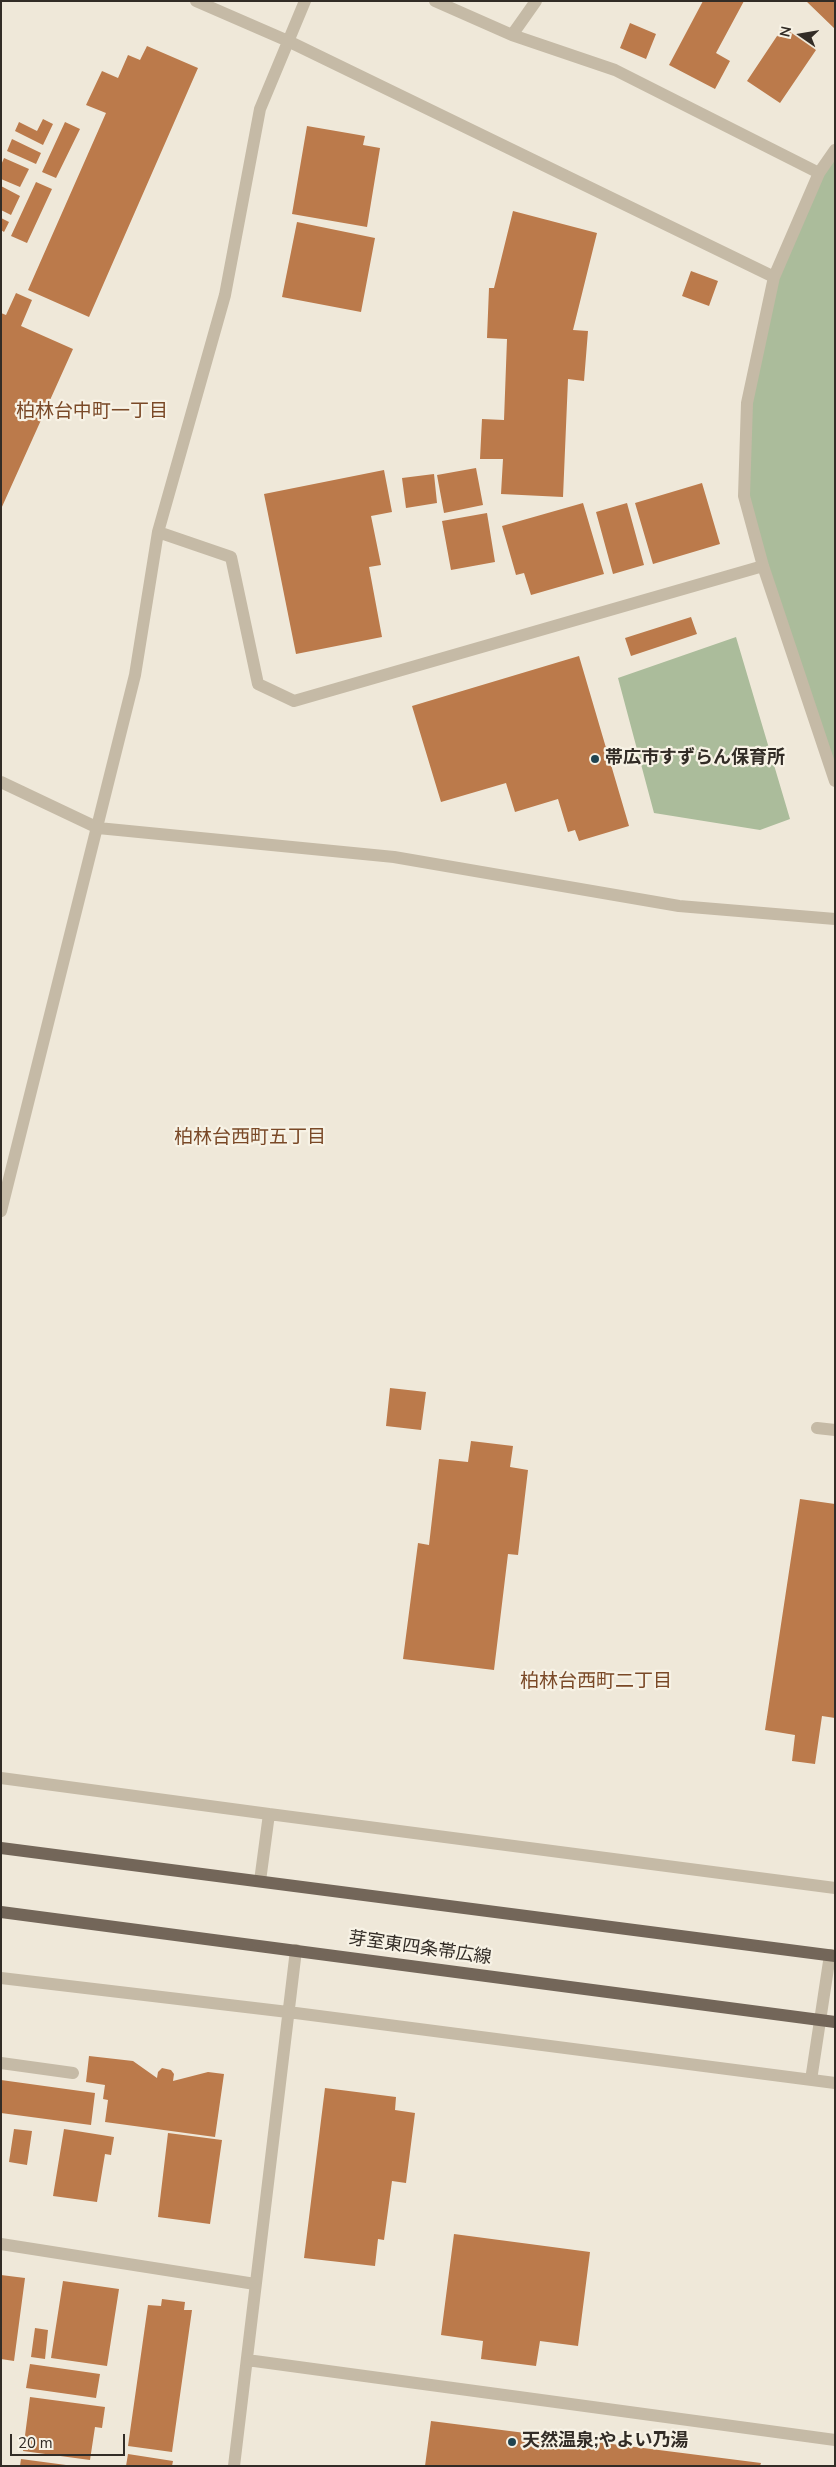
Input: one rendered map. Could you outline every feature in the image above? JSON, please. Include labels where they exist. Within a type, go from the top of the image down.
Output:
[{"type":"main road","points":[[1,1848],[832,1955]]},
{"type":"main road","name":"芽室東四条帯広線","points":[[1,1912],[835,2022]]},
{"type":"street","points":[[196,1],[288,41],[774,277]]},
{"type":"street","points":[[1,1211],[135,675],[158,532],[225,295],[260,109],[305,1]]},
{"type":"street","points":[[435,1],[512,35],[615,70],[818,173]]},
{"type":"street","points":[[512,35],[536,1]]},
{"type":"street","points":[[835,150],[818,173],[774,277],[747,403],[744,496],[763,566],[835,780]]},
{"type":"street","points":[[158,532],[231,557],[258,684],[294,701],[763,566]]},
{"type":"street","points":[[1,782],[98,828],[394,857],[679,906],[835,919]]},
{"type":"street","points":[[817,1428],[835,1430]]},
{"type":"street","points":[[1,1778],[835,1888]]},
{"type":"street","points":[[260,1881],[269,1814]]},
{"type":"street","points":[[234,2466],[296,1950]]},
{"type":"street","points":[[811,2080],[832,1955]]},
{"type":"street","points":[[1,1978],[288,2012],[835,2083]]},
{"type":"street","points":[[1,2063],[73,2073]]},
{"type":"street","points":[[1,2244],[255,2284]]},
{"type":"street","points":[[247,2360],[762,2432],[835,2440]]},
{"type":"green space","points":[[835,150],[835,781],[744,496],[747,403],[774,277]]},
{"type":"green space","points":[[736,637],[790,819],[760,830],[654,813],[618,678]]},
{"type":"building","points":[[703,1],[744,1],[716,53],[730,61],[715,89],[669,65]]},
{"type":"building","points":[[806,1],[835,1],[835,29]]},
{"type":"building","points":[[630,23],[656,34],[646,59],[620,48]]},
{"type":"building","points":[[783,27],[816,50],[780,103],[747,81]]},
{"type":"building","points":[[147,46],[198,68],[89,317],[28,290],[106,113],[86,105],[102,71],[118,78],[128,55],[140,60]]},
{"type":"building","points":[[43,119],[53,124],[43,145],[15,131],[19,122],[37,131]]},
{"type":"building","points":[[65,122],[80,129],[56,178],[42,172]]},
{"type":"building","points":[[307,126],[365,136],[363,145],[380,148],[367,227],[292,214]]},
{"type":"building","points":[[12,139],[41,153],[36,164],[7,151]]},
{"type":"building","points":[[4,158],[29,169],[20,187],[1,179],[1,165]]},
{"type":"building","points":[[36,182],[52,189],[27,243],[11,236]]},
{"type":"building","points":[[1,186],[20,196],[11,215],[1,210]]},
{"type":"building","points":[[513,211],[597,233],[573,330],[588,331],[584,381],[568,379],[563,497],[501,494],[503,459],[480,459],[482,419],[504,420],[507,339],[487,338],[489,288],[494,288]]},
{"type":"building","points":[[1,218],[9,222],[4,232],[1,230]]},
{"type":"building","points":[[297,222],[375,238],[361,312],[282,297]]},
{"type":"building","points":[[691,271],[718,281],[709,306],[682,296]]},
{"type":"building","points":[[16,293],[32,300],[21,326],[73,349],[1,509],[1,313],[6,315]]},
{"type":"building","points":[[476,468],[483,505],[444,513],[437,475]]},
{"type":"building","points":[[384,470],[392,512],[371,516],[381,565],[369,567],[382,637],[296,654],[264,494]]},
{"type":"building","points":[[434,474],[437,503],[406,508],[402,478]]},
{"type":"building","points":[[702,483],[720,544],[653,564],[635,503]]},
{"type":"building","points":[[583,503],[604,574],[531,595],[524,573],[516,575],[502,526]]},
{"type":"building","points":[[627,503],[644,565],[613,574],[596,512]]},
{"type":"building","points":[[487,513],[495,562],[451,570],[442,521]]},
{"type":"building","points":[[691,617],[697,634],[631,656],[625,638]]},
{"type":"building","points":[[579,656],[629,826],[579,841],[575,830],[568,832],[558,799],[515,812],[506,783],[441,802],[412,706]]},
{"type":"building","points":[[390,1388],[426,1392],[421,1430],[386,1426]]},
{"type":"building","points":[[471,1441],[513,1446],[510,1467],[528,1470],[518,1555],[508,1554],[494,1670],[403,1659],[418,1543],[429,1545],[439,1459],[468,1462]]},
{"type":"building","points":[[800,1499],[835,1504],[835,1718],[822,1716],[815,1764],[792,1761],[795,1735],[765,1730]]},
{"type":"building","points":[[89,2056],[133,2061],[157,2078],[158,2072],[162,2068],[171,2070],[174,2074],[173,2081],[208,2072],[224,2074],[215,2137],[105,2122],[108,2100],[103,2099],[105,2085],[86,2082]]},
{"type":"building","points":[[1,2080],[95,2093],[91,2125],[1,2113]]},
{"type":"building","points":[[325,2088],[396,2097],[395,2110],[415,2113],[406,2183],[392,2181],[384,2240],[378,2239],[375,2266],[304,2258]]},
{"type":"building","points":[[14,2129],[32,2131],[27,2165],[9,2162]]},
{"type":"building","points":[[64,2129],[114,2137],[111,2155],[105,2154],[97,2202],[53,2196]]},
{"type":"building","points":[[168,2133],[222,2140],[210,2224],[158,2217]]},
{"type":"building","points":[[454,2234],[590,2252],[578,2346],[540,2341],[536,2366],[481,2359],[483,2341],[441,2335]]},
{"type":"building","points":[[1,2275],[25,2278],[14,2361],[1,2359]]},
{"type":"building","points":[[63,2281],[119,2289],[107,2366],[51,2358]]},
{"type":"building","points":[[162,2299],[185,2302],[184,2310],[192,2310],[172,2452],[128,2446],[148,2305],[161,2306]]},
{"type":"building","points":[[35,2328],[48,2330],[45,2359],[31,2357]]},
{"type":"building","points":[[30,2364],[100,2374],[96,2398],[26,2388]]},
{"type":"building","points":[[30,2397],[105,2407],[102,2428],[95,2427],[90,2460],[23,2451]]},
{"type":"building","name":"天然温泉;やよい乃湯","points":[[431,2421],[761,2463],[760,2466],[425,2466]]},
{"type":"building","points":[[128,2454],[173,2461],[172,2466],[126,2466]]},
{"type":"building","points":[[21,2459],[66,2465],[66,2466],[20,2466]]},
{"type":"place","name":"帯広市すずらん保育所","points":[[595,759]]},
{"type":"place","name":"天然温泉;やよい乃湯","points":[[512,2442]]},
{"type":"district","name":"柏林台中町一丁目","points":[[92,412]]},
{"type":"district","name":"柏林台西町五丁目","points":[[250,1138]]},
{"type":"district","name":"柏林台西町二丁目","points":[[596,1682]]}]
